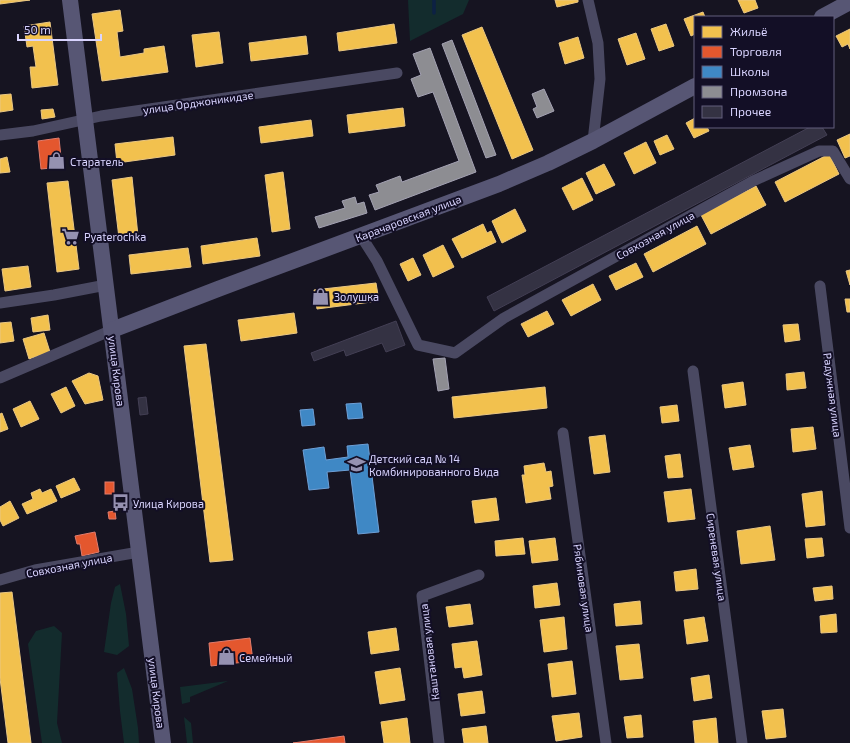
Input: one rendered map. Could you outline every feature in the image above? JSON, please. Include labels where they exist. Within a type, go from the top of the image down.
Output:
[{"type":"street","name":"улица Кирова","points":[[70,0],[163,743]]},
{"type":"street","points":[[588,0],[598,43],[600,79],[593,142]]},
{"type":"street","points":[[824,16],[845,2]]},
{"type":"street","name":"улица Орджоникидзе","points":[[0,135],[34,131],[116,114],[397,73]]},
{"type":"street","name":"Карачаровская улица","points":[[112,330],[499,184],[593,142],[694,87]]},
{"type":"street","name":"Совхозная улица","points":[[361,236],[377,260],[418,345],[455,353],[504,318],[753,181],[819,151],[833,151],[850,179]]},
{"type":"street","points":[[0,303],[106,285]]},
{"type":"street","name":"Радужная улица","points":[[820,286],[850,528]]},
{"type":"street","points":[[0,378],[112,330]]},
{"type":"street","name":"Сиреневая улица","points":[[693,371],[742,743]]},
{"type":"street","name":"Рябиновая улица","points":[[563,433],[606,743]]},
{"type":"street","name":"Совхозная улица","points":[[0,580],[35,570],[139,552]]},
{"type":"street","name":"Каштановая улица","points":[[439,743],[422,596],[479,575]]},
{"type":"green space","points":[[408,0],[469,0],[463,14],[410,41]]},
{"type":"green space","points":[[120,584],[126,614],[129,646],[117,655],[104,652],[111,603],[115,587]]},
{"type":"green space","points":[[54,626],[62,633],[57,723],[62,743],[42,743],[28,644],[36,631]]},
{"type":"green space","points":[[124,668],[132,689],[139,743],[124,743],[117,673]]},
{"type":"green space","points":[[228,681],[190,697],[190,702],[182,704],[180,687]]},
{"type":"green space","points":[[184,717],[191,723],[193,743],[187,743]]},
{"type":"building: Жильё","points":[[0,0],[30,0],[0,4]]},
{"type":"building: Жильё","points":[[555,0],[578,0],[578,2],[557,7]]},
{"type":"building: Жильё","points":[[738,0],[755,0],[758,8],[744,13]]},
{"type":"building: Жильё","points":[[120,10],[123,31],[117,32],[120,57],[144,53],[144,49],[164,46],[168,72],[102,81],[92,14]]},
{"type":"building: Жильё","points":[[703,12],[705,16],[694,16],[694,34],[691,36],[684,19]]},
{"type":"building: Жильё","points":[[50,22],[58,85],[32,88],[30,67],[36,67],[33,46],[27,47],[24,26]]},
{"type":"building: Жильё","points":[[394,24],[397,43],[339,51],[337,33]]},
{"type":"building: Жильё","points":[[666,24],[674,46],[659,51],[651,29]]},
{"type":"building: Жильё","points":[[482,27],[533,150],[512,159],[462,35]]},
{"type":"building: Жильё","points":[[850,29],[850,49],[848,44],[842,47],[836,36]]},
{"type":"building: Жильё","points":[[219,32],[223,63],[196,67],[192,35]]},
{"type":"building: Жильё","points":[[636,33],[645,59],[627,65],[618,39]]},
{"type":"building: Жильё","points":[[306,36],[308,54],[251,61],[249,43]]},
{"type":"building: Жильё","points":[[578,37],[584,58],[565,64],[559,43]]},
{"type":"building: Жильё","points":[[11,94],[13,110],[0,112],[0,95]]},
{"type":"building: Жильё","points":[[403,108],[405,126],[349,133],[347,115]]},
{"type":"building: Жильё","points":[[53,109],[55,117],[42,119],[41,110]]},
{"type":"building: Жильё","points":[[694,119],[694,128],[708,128],[709,131],[694,138],[686,123]]},
{"type":"building: Жильё","points":[[311,120],[313,136],[261,143],[259,127]]},
{"type":"building: Жильё","points":[[850,134],[850,156],[845,158],[837,140]]},
{"type":"building: Жильё","points":[[667,135],[674,149],[660,155],[654,141]]},
{"type":"building: Жильё","points":[[173,137],[175,155],[117,163],[115,144]]},
{"type":"building: Жильё","points":[[646,142],[656,163],[634,174],[624,153]]},
{"type":"building: Жильё","points":[[829,154],[839,174],[785,202],[775,182]]},
{"type":"building: Жильё","points":[[7,157],[10,172],[0,173],[0,159]]},
{"type":"building: Жильё","points":[[604,164],[615,185],[596,194],[586,173]]},
{"type":"building: Жильё","points":[[283,172],[290,229],[272,232],[265,175]]},
{"type":"building: Жильё","points":[[132,177],[138,236],[119,238],[112,180]]},
{"type":"building: Жильё","points":[[582,178],[593,200],[573,210],[562,188]]},
{"type":"building: Жильё","points":[[68,181],[79,269],[57,272],[47,183]]},
{"type":"building: Жильё","points":[[756,186],[766,205],[711,234],[701,215]]},
{"type":"building: Жильё","points":[[515,209],[526,231],[502,243],[492,221]]},
{"type":"building: Жильё","points":[[483,224],[487,233],[491,231],[496,242],[462,258],[452,239]]},
{"type":"building: Жильё","points":[[697,226],[706,244],[653,272],[644,254]]},
{"type":"building: Жильё","points":[[257,238],[260,256],[203,264],[201,246]]},
{"type":"building: Жильё","points":[[443,245],[454,267],[433,277],[423,255]]},
{"type":"building: Жильё","points":[[188,248],[191,267],[131,274],[129,255]]},
{"type":"building: Жильё","points":[[413,258],[421,275],[408,281],[400,264]]},
{"type":"building: Жильё","points":[[636,263],[643,277],[616,290],[609,276]]},
{"type":"building: Жильё","points":[[28,266],[31,287],[5,291],[2,269]]},
{"type":"building: Жильё","points":[[850,270],[850,285],[846,271]]},
{"type":"building: Жильё","points":[[376,283],[379,301],[317,309],[314,290]]},
{"type":"building: Жильё","points":[[593,284],[601,300],[571,316],[562,300]]},
{"type":"building: Жильё","points":[[845,299],[850,299],[850,312],[847,312]]},
{"type":"building: Жильё","points":[[547,311],[554,324],[528,337],[521,324]]},
{"type":"building: Жильё","points":[[294,313],[297,333],[241,341],[238,320]]},
{"type":"building: Жильё","points":[[48,315],[50,330],[33,332],[31,318]]},
{"type":"building: Жильё","points":[[11,322],[14,341],[0,343],[0,323]]},
{"type":"building: Жильё","points":[[798,324],[800,340],[785,342],[783,325]]},
{"type":"building: Жильё","points":[[44,333],[50,352],[29,359],[23,339]]},
{"type":"building: Жильё","points":[[206,344],[233,560],[210,562],[184,346]]},
{"type":"building: Жильё","points":[[804,372],[806,388],[787,390],[786,374]]},
{"type":"building: Жильё","points":[[89,373],[98,376],[103,400],[85,404],[72,381]]},
{"type":"building: Жильё","points":[[743,382],[746,405],[725,408],[722,385]]},
{"type":"building: Жильё","points":[[66,387],[75,406],[61,413],[51,394]]},
{"type":"building: Жильё","points":[[545,387],[547,408],[454,418],[452,397]]},
{"type":"building: Жильё","points":[[30,401],[39,419],[21,427],[13,409]]},
{"type":"building: Жильё","points":[[677,405],[679,421],[662,423],[660,407]]},
{"type":"building: Жильё","points":[[2,413],[8,429],[0,432],[0,414]]},
{"type":"building: Жильё","points":[[813,427],[816,449],[793,452],[791,429]]},
{"type":"building: Жильё","points":[[605,435],[610,472],[594,474],[589,437]]},
{"type":"building: Жильё","points":[[750,445],[754,467],[733,470],[729,448]]},
{"type":"building: Жильё","points":[[680,454],[683,477],[668,478],[665,456]]},
{"type":"building: Жильё","points":[[544,463],[546,472],[551,471],[553,486],[549,487],[551,499],[526,503],[522,475],[525,475],[524,466]]},
{"type":"building: Жильё","points":[[74,478],[80,490],[61,498],[56,486]]},
{"type":"building: Жильё","points":[[40,489],[42,493],[51,489],[57,501],[27,514],[22,504],[33,499],[31,493]]},
{"type":"building: Жильё","points":[[691,489],[695,519],[668,522],[664,492]]},
{"type":"building: Жильё","points":[[822,491],[825,525],[806,527],[802,494]]},
{"type":"building: Жильё","points":[[496,498],[499,520],[475,523],[472,501]]},
{"type":"building: Жильё","points":[[10,501],[19,518],[3,526],[0,520],[0,507]]},
{"type":"building: Жильё","points":[[770,526],[775,560],[741,564],[737,531]]},
{"type":"building: Жильё","points":[[523,538],[525,554],[496,556],[495,541]]},
{"type":"building: Жильё","points":[[555,538],[558,560],[532,563],[529,541]]},
{"type":"building: Жильё","points":[[822,538],[824,556],[807,558],[805,539]]},
{"type":"building: Жильё","points":[[696,569],[698,589],[676,591],[674,572]]},
{"type":"building: Жильё","points":[[557,583],[560,605],[535,608],[533,586]]},
{"type":"building: Жильё","points":[[832,586],[833,599],[815,601],[813,588]]},
{"type":"building: Жильё","points":[[12,592],[31,743],[8,743],[0,678],[0,593]]},
{"type":"building: Жильё","points":[[640,601],[642,624],[616,626],[614,604]]},
{"type":"building: Жильё","points":[[470,604],[473,624],[449,627],[446,607]]},
{"type":"building: Жильё","points":[[836,614],[837,632],[821,633],[820,616]]},
{"type":"building: Жильё","points":[[564,617],[567,649],[544,652],[540,620]]},
{"type":"building: Жильё","points":[[704,617],[708,641],[687,644],[684,620]]},
{"type":"building: Жильё","points":[[396,628],[399,650],[371,654],[368,632]]},
{"type":"building: Жильё","points":[[477,641],[482,675],[464,678],[462,667],[455,668],[452,644]]},
{"type":"building: Жильё","points":[[639,644],[643,678],[620,680],[616,646]]},
{"type":"building: Жильё","points":[[572,661],[576,694],[552,697],[548,664]]},
{"type":"building: Жильё","points":[[400,668],[405,700],[380,704],[375,672]]},
{"type":"building: Жильё","points":[[709,675],[712,698],[694,701],[691,678]]},
{"type":"building: Жильё","points":[[482,691],[485,713],[461,716],[458,694]]},
{"type":"building: Жильё","points":[[783,709],[786,737],[766,739],[762,711]]},
{"type":"building: Жильё","points":[[579,713],[582,737],[556,741],[552,716]]},
{"type":"building: Жильё","points":[[641,715],[643,737],[627,738],[624,717]]},
{"type":"building: Жильё","points":[[407,718],[410,743],[384,743],[381,722]]},
{"type":"building: Жильё","points":[[716,718],[718,743],[695,743],[693,721]]},
{"type":"building: Жильё","points":[[486,726],[488,743],[464,743],[462,729]]},
{"type":"building: Торговля","points":[[59,138],[62,167],[41,169],[38,141]]},
{"type":"building: Торговля","points":[[105,482],[114,482],[114,494],[105,494]]},
{"type":"building: Торговля","points":[[115,511],[116,519],[109,519],[108,512]]},
{"type":"building: Торговля","points":[[95,532],[99,552],[82,556],[80,544],[77,544],[75,536]]},
{"type":"building: Торговля","points":[[250,638],[253,661],[211,666],[209,643]]},
{"type":"building: Торговля","points":[[344,736],[345,743],[293,743]]},
{"type":"building: Школы","points":[[361,403],[363,418],[348,419],[346,404]]},
{"type":"building: Школы","points":[[313,409],[315,425],[302,426],[300,410]]},
{"type":"building: Школы","points":[[368,444],[379,532],[358,534],[350,470],[327,472],[329,488],[309,490],[303,450],[324,447],[326,460],[348,457],[347,446]]},
{"type":"building: Промзона","points":[[452,40],[496,155],[486,158],[442,44]]},
{"type":"building: Промзона","points":[[430,48],[476,172],[375,210],[369,195],[379,192],[376,185],[400,176],[402,182],[459,161],[433,92],[418,97],[411,79],[421,75],[413,54]]},
{"type":"building: Промзона","points":[[544,89],[554,111],[537,118],[533,109],[537,107],[532,94]]},
{"type":"building: Промзона","points":[[355,197],[357,204],[364,202],[367,213],[319,228],[315,217],[345,208],[342,201]]},
{"type":"building: Промзона","points":[[445,358],[449,389],[438,391],[433,359]]},
{"type":"building: Прочее","points":[[808,128],[823,128],[827,135],[494,311],[487,297]]},
{"type":"building: Прочее","points":[[396,321],[405,345],[386,352],[382,343],[346,356],[344,350],[314,361],[311,353]]},
{"type":"building: Прочее","points":[[146,397],[148,414],[140,415],[138,398]]},
{"type":"waterway","points":[[434,0],[434,13]]},
{"type":"place","name":"Старатель","points":[[57,161]]},
{"type":"place","name":"Pyaterochka","points":[[71,236]]},
{"type":"place","name":"Золушка","points":[[321,296]]},
{"type":"place","name":"Детский сад № 14 Комбинированного Вида","points":[[356,464]]},
{"type":"place","name":"Улица Кирова","points":[[120,503]]},
{"type":"place","name":"Семейный","points":[[226,657]]}]
